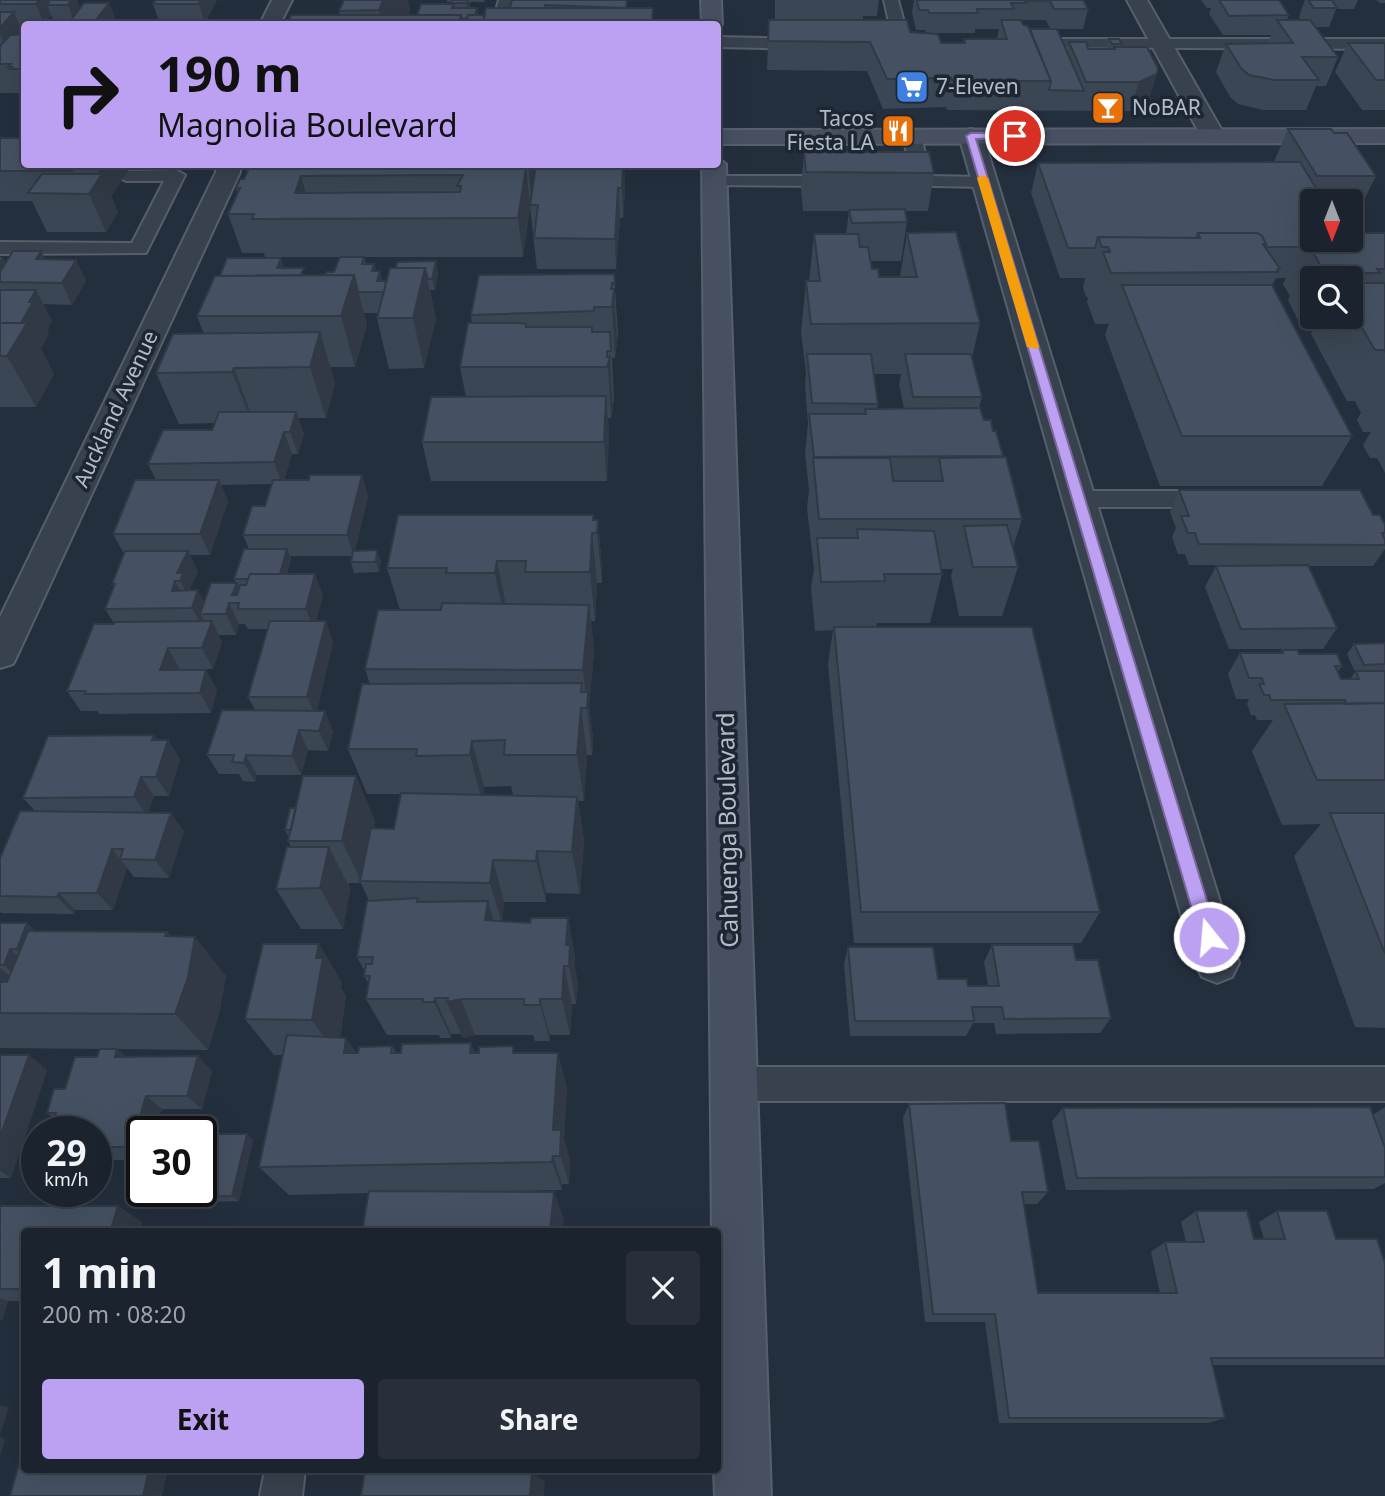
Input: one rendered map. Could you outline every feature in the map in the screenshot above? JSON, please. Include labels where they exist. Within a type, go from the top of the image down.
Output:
[{"type":"main road","points":[[711,0],[712,21]]},
{"type":"main road","points":[[721,137],[1385,136]]},
{"type":"main road","name":"Cahuenga Boulevard","points":[[714,173],[743,1496]]},
{"type":"street","points":[[272,21],[282,0]]},
{"type":"street","points":[[1138,0],[1213,136]]},
{"type":"street","points":[[971,136],[1217,963]]},
{"type":"street","name":"Auckland Avenue","points":[[0,653],[222,185],[227,168]]},
{"type":"lane","points":[[501,21],[506,0]]},
{"type":"lane","points":[[891,0],[902,44]]},
{"type":"lane","points":[[721,42],[818,44]]},
{"type":"lane","points":[[1012,44],[1385,44]]},
{"type":"lane","points":[[912,136],[922,181]]},
{"type":"lane","points":[[818,137],[826,181]]},
{"type":"lane","points":[[714,173],[853,181]]},
{"type":"lane","points":[[0,248],[139,249],[176,175],[126,176]]},
{"type":"lane","points":[[881,181],[984,182]]},
{"type":"lane","points":[[1078,499],[1242,499]]},
{"type":"lane","points":[[734,1084],[1385,1084]]},
{"type":"lane","points":[[281,1496],[285,1473]]},
{"type":"building","points":[[0,0],[39,0],[36,4],[0,4]]},
{"type":"building","points":[[50,0],[71,0],[68,5],[47,5]]},
{"type":"building","points":[[156,0],[201,0],[199,4],[153,4]]},
{"type":"building","points":[[344,0],[390,0],[383,1],[379,10],[339,11]]},
{"type":"building","points":[[452,0],[468,0],[467,3],[451,3]]},
{"type":"building","points":[[512,0],[627,0],[626,8],[545,5],[545,8],[510,8]]},
{"type":"building","points":[[917,0],[1083,0],[1088,9],[1054,9],[1050,1],[1025,1],[1026,3],[1011,3],[1014,9],[977,9],[978,13],[929,13],[928,10],[919,10]]},
{"type":"building","points":[[1219,0],[1279,0],[1289,15],[1229,16]]},
{"type":"building","points":[[1308,0],[1332,0],[1337,8],[1314,8]]},
{"type":"building","points":[[84,3],[109,3],[95,21],[70,21]]},
{"type":"building","points":[[421,4],[454,4],[452,8],[477,8],[475,15],[462,19],[461,15],[417,15]]},
{"type":"building","points":[[486,8],[653,8],[652,21],[483,21]]},
{"type":"building","points":[[0,12],[14,12],[0,28]]},
{"type":"building","points":[[291,15],[461,15],[459,21],[288,21]]},
{"type":"building","points":[[468,15],[485,15],[483,21],[466,21]]},
{"type":"building","points":[[769,20],[907,20],[910,32],[938,34],[941,43],[965,43],[964,39],[1007,39],[1001,20],[1021,20],[1023,25],[1028,26],[1051,81],[887,79],[870,42],[768,41]]},
{"type":"building","points":[[1277,20],[1310,20],[1338,57],[1302,57],[1319,80],[1274,80],[1249,75],[1241,68],[1226,44],[1293,43]]},
{"type":"building","points":[[1030,29],[1057,29],[1084,91],[1049,90],[1051,81]]},
{"type":"building","points":[[21,34],[21,69],[10,69],[12,67],[8,67],[11,64],[0,64],[0,46],[10,35]]},
{"type":"building","points":[[1109,39],[1119,39],[1122,44],[1112,44]]},
{"type":"building","points":[[1069,42],[1086,42],[1088,49],[1147,47],[1158,68],[1157,74],[1139,82],[1086,82]]},
{"type":"building","points":[[1348,43],[1385,43],[1385,80],[1376,80]]},
{"type":"building","points":[[1288,129],[1331,129],[1334,133],[1347,133],[1376,176],[1317,176]]},
{"type":"building","points":[[0,138],[21,138],[21,168],[74,168],[72,171],[0,171]]},
{"type":"building","points":[[804,152],[929,152],[934,173],[806,172]]},
{"type":"building","points":[[1300,162],[1317,189],[1300,189],[1300,247],[1265,247],[1262,236],[1257,233],[1198,233],[1196,238],[1098,237],[1095,248],[1068,248],[1038,163]]},
{"type":"building","points":[[249,168],[526,168],[518,218],[252,219],[254,214],[228,214],[240,188],[236,188],[240,179],[244,179]],"holes":[[[463,175],[457,186],[461,186],[460,192],[295,193],[301,176]]]},
{"type":"building","points":[[535,168],[623,168],[622,188],[618,188],[615,239],[534,238],[538,205],[530,205]]},
{"type":"building","points":[[42,174],[102,174],[89,194],[28,193]]},
{"type":"building","points":[[905,209],[907,222],[852,223],[849,210]]},
{"type":"building","points":[[956,232],[980,323],[811,324],[806,281],[820,281],[814,234],[858,234],[860,247],[868,247],[872,269],[878,269],[879,277],[917,277],[907,233]]},
{"type":"building","points":[[1198,233],[1257,233],[1262,236],[1266,244],[1263,244],[1280,269],[1278,272],[1111,273],[1103,252],[1110,252],[1108,247],[1102,247],[1098,237],[1200,238]]},
{"type":"building","points":[[1363,233],[1385,233],[1385,269],[1377,269],[1380,273],[1363,273],[1363,266],[1321,266],[1313,252],[1363,252]]},
{"type":"building","points":[[13,251],[41,251],[36,259],[76,260],[62,283],[0,282],[0,272]]},
{"type":"building","points":[[340,257],[364,257],[362,264],[374,264],[372,271],[380,271],[377,281],[386,281],[384,292],[358,292],[354,275],[325,275],[327,272],[334,272]]},
{"type":"building","points":[[227,258],[281,258],[277,268],[304,268],[301,275],[220,276]]},
{"type":"building","points":[[436,261],[432,279],[428,279],[425,268],[396,268],[397,262]]},
{"type":"building","points":[[390,268],[425,268],[413,318],[377,318]]},
{"type":"building","points":[[614,274],[612,307],[594,307],[594,311],[471,315],[479,275]]},
{"type":"building","points":[[354,275],[341,316],[197,316],[215,276]]},
{"type":"building","points":[[1363,283],[1385,283],[1385,352],[1375,350],[1363,329]]},
{"type":"building","points":[[1122,285],[1272,285],[1352,436],[1182,436]]},
{"type":"building","points":[[0,290],[36,290],[29,302],[33,302],[21,323],[0,323]]},
{"type":"building","points":[[0,323],[27,323],[7,356],[0,356]]},
{"type":"building","points":[[468,323],[520,323],[526,324],[526,327],[592,327],[592,332],[610,332],[611,351],[607,351],[607,357],[610,357],[607,367],[460,367]]},
{"type":"building","points":[[320,332],[310,367],[156,373],[173,334]]},
{"type":"building","points":[[807,354],[871,354],[878,404],[812,403]]},
{"type":"building","points":[[905,354],[971,354],[982,397],[913,397]]},
{"type":"building","points":[[606,396],[604,442],[422,442],[431,397]]},
{"type":"building","points":[[980,408],[984,420],[991,420],[1003,456],[814,457],[809,414],[866,414],[865,409]]},
{"type":"building","points":[[219,412],[296,412],[290,432],[284,432],[274,462],[148,464],[163,430],[212,430]]},
{"type":"building","points":[[1006,457],[1022,519],[819,519],[813,458],[890,458],[893,481],[943,481],[939,458]]},
{"type":"building","points":[[310,475],[362,475],[347,535],[243,535],[252,506],[265,506],[273,480],[309,480]]},
{"type":"building","points":[[135,480],[219,480],[200,534],[113,534]]},
{"type":"building","points":[[1179,490],[1360,490],[1373,515],[1380,515],[1385,525],[1385,533],[1382,533],[1385,545],[1199,544],[1195,533],[1188,533],[1181,516],[1189,516]]},
{"type":"building","points":[[398,515],[593,515],[593,520],[598,520],[597,533],[592,533],[590,572],[525,572],[526,561],[497,561],[495,573],[446,573],[447,568],[387,568]]},
{"type":"building","points":[[1007,525],[1018,567],[973,567],[964,526]]},
{"type":"building","points":[[857,529],[934,531],[942,574],[884,574],[885,581],[821,582],[817,538],[858,538]]},
{"type":"building","points":[[244,549],[287,549],[280,574],[250,574],[248,579],[234,579]]},
{"type":"building","points":[[377,550],[376,562],[351,562],[353,551]]},
{"type":"building","points":[[125,551],[188,551],[177,573],[183,573],[180,581],[175,581],[172,591],[198,590],[192,608],[105,609]]},
{"type":"building","points":[[1308,565],[1337,628],[1241,629],[1216,566]]},
{"type":"building","points":[[250,574],[315,574],[306,609],[238,609],[239,603],[229,603],[226,614],[200,614],[211,583],[237,583],[232,595],[237,595],[240,585],[246,585]]},
{"type":"building","points":[[442,603],[589,605],[583,670],[365,669],[378,610],[441,610]]},
{"type":"building","points":[[212,621],[202,648],[168,648],[160,670],[206,670],[200,693],[85,694],[86,691],[67,691],[94,624]]},
{"type":"building","points":[[270,621],[326,621],[307,697],[248,697]]},
{"type":"building","points":[[834,627],[1032,627],[1100,912],[861,912]]},
{"type":"building","points":[[1385,643],[1385,664],[1364,665],[1354,644]]},
{"type":"building","points":[[1282,650],[1298,650],[1299,654],[1337,654],[1342,666],[1335,666],[1341,679],[1359,679],[1356,671],[1385,671],[1385,703],[1271,700],[1269,695],[1264,695],[1259,684],[1264,684],[1262,678],[1249,678],[1240,653],[1283,653]]},
{"type":"building","points":[[582,683],[581,692],[588,692],[587,708],[581,708],[577,755],[504,755],[505,740],[472,741],[470,755],[416,756],[417,749],[348,749],[362,684]]},
{"type":"building","points":[[1385,703],[1385,780],[1317,780],[1284,704]]},
{"type":"building","points":[[222,710],[325,711],[319,731],[299,730],[292,756],[246,755],[244,763],[232,762],[234,755],[207,755]]},
{"type":"building","points":[[154,735],[152,740],[168,740],[156,777],[141,777],[134,797],[23,798],[48,736]]},
{"type":"building","points":[[303,776],[356,776],[342,841],[288,841]]},
{"type":"building","points":[[401,793],[577,797],[572,852],[537,851],[536,861],[493,860],[490,883],[360,881],[371,828],[394,829]]},
{"type":"building","points":[[290,808],[296,808],[291,830],[285,830]]},
{"type":"building","points":[[20,811],[171,813],[155,860],[120,859],[123,849],[112,849],[97,893],[59,893],[57,897],[0,896],[0,858]]},
{"type":"building","points":[[1330,813],[1385,813],[1385,954]]},
{"type":"building","points":[[287,847],[329,847],[320,888],[276,889]]},
{"type":"building","points":[[418,898],[417,902],[488,901],[485,920],[530,923],[531,918],[568,918],[566,945],[570,945],[569,966],[564,966],[562,999],[540,999],[540,1005],[524,1005],[524,999],[461,999],[447,1002],[448,998],[435,998],[434,1002],[423,1002],[423,999],[366,999],[370,976],[364,976],[366,964],[372,964],[373,957],[357,957],[367,901]]},
{"type":"building","points":[[0,923],[27,923],[17,949],[10,949],[4,965],[0,965]]},
{"type":"building","points":[[28,931],[167,932],[165,936],[195,937],[188,977],[175,1014],[0,1013],[0,982],[7,982]]},
{"type":"building","points":[[263,944],[319,944],[316,958],[323,958],[312,1020],[245,1019]]},
{"type":"building","points":[[992,945],[1073,945],[1076,960],[1098,960],[1111,1018],[1004,1019],[1002,1007],[972,1007],[974,1021],[855,1021],[848,947],[933,947],[938,979],[967,979],[968,986],[999,986]]},
{"type":"building","points":[[287,1035],[346,1038],[344,1053],[358,1053],[359,1047],[392,1046],[391,1053],[401,1053],[402,1044],[471,1043],[470,1053],[479,1053],[479,1047],[513,1046],[513,1053],[558,1053],[553,1130],[561,1130],[560,1156],[553,1156],[552,1162],[259,1167]]},
{"type":"building","points":[[100,1049],[117,1049],[115,1057],[198,1056],[187,1096],[146,1096],[140,1116],[126,1116],[126,1147],[112,1147],[112,1116],[55,1116],[56,1113],[47,1113],[54,1089],[65,1089],[75,1057],[97,1057]]},
{"type":"building","points":[[0,1055],[29,1055],[0,1137]]},
{"type":"building","points":[[1005,1103],[1011,1141],[1039,1141],[1048,1192],[1022,1192],[1038,1293],[1177,1293],[1165,1242],[1204,1242],[1196,1211],[1247,1211],[1254,1239],[1285,1239],[1277,1211],[1327,1211],[1336,1239],[1377,1239],[1385,1263],[1385,1358],[1211,1358],[1225,1418],[1009,1418],[995,1314],[933,1314],[909,1104]]},
{"type":"building","points":[[1370,1107],[1385,1148],[1385,1177],[1077,1178],[1063,1108]]},
{"type":"building","points":[[217,1134],[247,1134],[232,1196],[217,1196]]},
{"type":"building","points":[[369,1191],[554,1192],[550,1228],[363,1228]]},
{"type":"building","points":[[0,1206],[118,1206],[111,1228],[21,1228],[21,1289],[0,1289]]},
{"type":"building","points":[[19,1464],[21,1473],[148,1473],[143,1496],[10,1496]]},
{"type":"building","points":[[365,1473],[532,1473],[530,1496],[361,1496]]},
{"type":"slow traffic","points":[[982,178],[1033,347]]},
{"type":"place","name":"7-Eleven","points":[[912,87]]},
{"type":"place","name":"NoBAR","points":[[1108,108]]},
{"type":"place","name":"Tacos Fiesta LA","points":[[898,131]]},
{"type":"route","points":[[1015,136],[971,136],[1209,937]]}]
